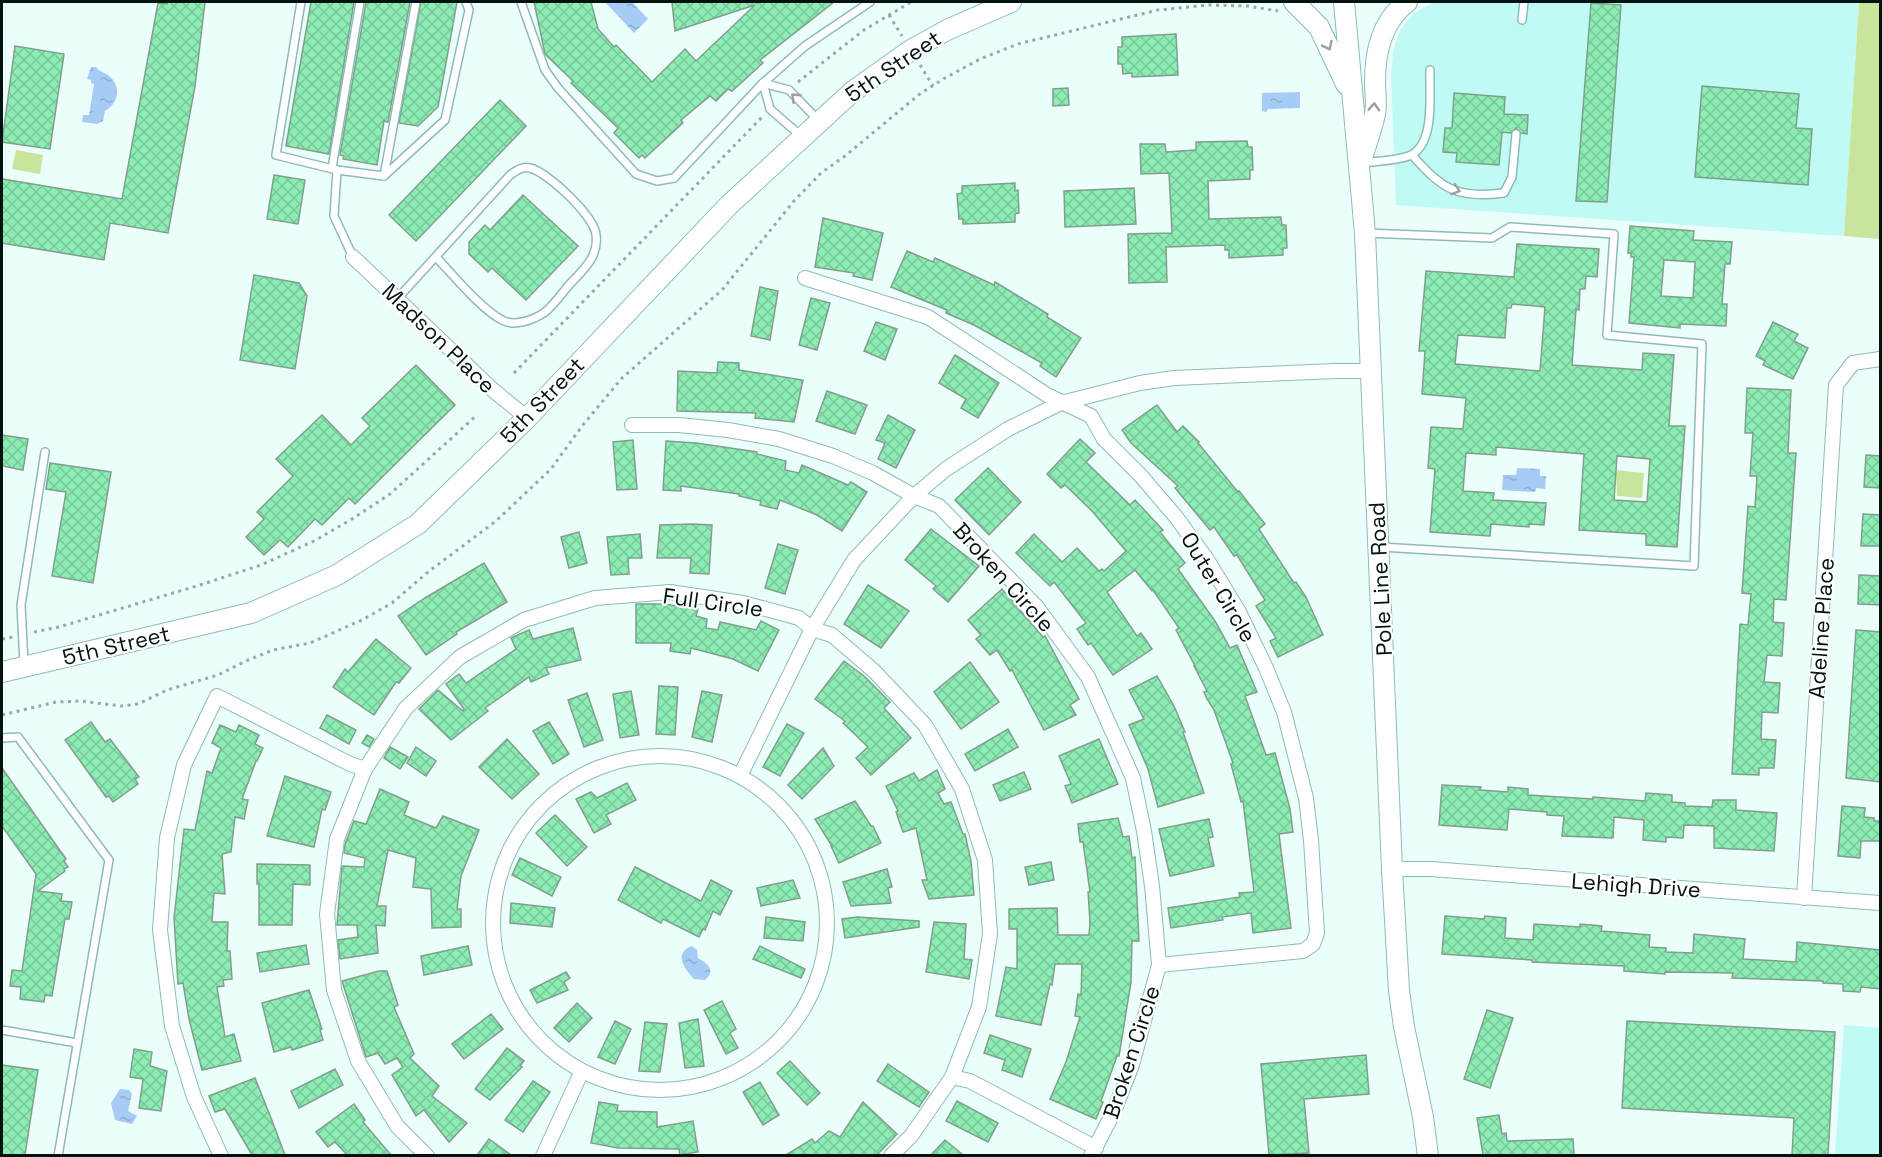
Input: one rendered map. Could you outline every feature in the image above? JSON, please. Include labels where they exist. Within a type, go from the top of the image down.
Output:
[{"type":"main road","name":"5th Street","points":[[2,672],[250,613],[337,575],[418,524],[527,418],[729,205],[852,92],[911,50],[947,30],[1011,2]]},
{"type":"main road","name":"Pole Line Road","points":[[1344,2],[1365,233],[1392,869],[1400,990],[1404,1027],[1423,1117],[1428,1155]]},
{"type":"main road","points":[[1360,163],[1375,113],[1375,78],[1382,35],[1390,18],[1407,2]]},
{"type":"main road","points":[[1290,7],[1319,27],[1352,97]]},
{"type":"street","name":"Madson Place","points":[[353,257],[493,390],[527,418]]},
{"type":"street","name":"Outer Circle","points":[[805,278],[928,317],[1061,403],[1091,416],[1104,439],[1141,476],[1176,517],[1206,558],[1239,612],[1284,712],[1306,798],[1317,933],[1313,944],[1303,951],[1159,965]]},
{"type":"street","name":"Adeline Place","points":[[1804,898],[1836,385],[1853,363],[1881,359]]},
{"type":"street","points":[[740,776],[812,629],[854,560],[914,496],[946,470],[1008,429],[1061,403],[1140,383],[1174,378],[1371,371]]},
{"type":"street","name":"Broken Circle","points":[[632,425],[679,425],[728,430],[779,439],[843,460],[939,506],[1036,606],[1088,677],[1133,778],[1152,886],[1159,965],[1132,1065],[1114,1111],[1094,1151]]},
{"type":"street","name":"Full Circle","points":[[427,1155],[397,1126],[358,1061],[334,990],[327,914],[338,840],[365,769],[406,708],[460,657],[524,620],[596,598],[669,592],[743,603],[799,618],[812,629],[832,635],[874,671],[925,725],[962,789],[985,860],[990,934],[979,1007],[952,1077],[911,1136],[891,1155]]},
{"type":"street","points":[[221,1155],[194,1097],[172,1026],[160,930],[167,838],[184,765],[217,696],[350,764],[365,769]]},
{"type":"street","points":[[646,756],[679,757],[711,764],[740,776],[762,790],[782,808],[798,828],[817,864],[827,903],[827,943],[817,982],[798,1018],[772,1048],[738,1071],[700,1086],[660,1090],[620,1085],[582,1071],[549,1048],[523,1019],[504,985],[494,947],[493,908],[501,870],[518,835],[549,798],[573,780],[608,764],[646,756]]},
{"type":"street","name":"Lehigh Drive","points":[[1392,869],[1431,869],[1881,903]]},
{"type":"street","points":[[543,1155],[582,1071]]},
{"type":"street","points":[[952,1077],[970,1081],[1094,1151]]},
{"type":"lane","points":[[301,2],[276,155],[334,169],[384,176]]},
{"type":"lane","points":[[353,257],[334,216],[334,169],[360,2]]},
{"type":"lane","points":[[384,176],[416,2]]},
{"type":"lane","points":[[384,176],[446,120],[469,10],[466,2]]},
{"type":"lane","points":[[521,2],[545,70],[558,88],[636,174],[657,181],[674,178],[764,83],[805,46],[870,2]]},
{"type":"lane","points":[[1522,20],[1524,2]]},
{"type":"lane","points":[[1360,163],[1412,155],[1422,145],[1428,135],[1430,70]]},
{"type":"lane","points":[[764,83],[789,90],[820,121]]},
{"type":"lane","points":[[764,83],[770,109],[803,137]]},
{"type":"lane","points":[[1412,155],[1439,183],[1454,192],[1481,196],[1504,193],[1512,177],[1516,134]]},
{"type":"lane","points":[[398,298],[510,176],[521,168],[530,168],[549,177],[586,215],[596,231],[597,244],[592,260],[544,312],[521,323],[503,321],[487,309],[436,257]]},
{"type":"lane","points":[[1365,233],[1492,238],[1510,227],[1614,234],[1607,335],[1702,344],[1694,566],[1378,547]]},
{"type":"lane","points":[[24,667],[21,605],[45,452]]},
{"type":"lane","points":[[2,738],[18,737],[109,860],[58,1155]]},
{"type":"lane","points":[[2,1030],[77,1043]]},
{"type":"path","points":[[789,90],[864,30],[911,2]]},
{"type":"path","points":[[2,715],[56,702],[80,701],[121,706],[138,704],[167,690],[218,675],[273,650],[310,643],[362,620],[392,603],[428,572],[496,521],[544,476],[622,378],[722,290],[794,201],[821,173],[921,93],[980,59],[1018,44],[1158,10],[1209,5],[1290,7]]},
{"type":"path","points":[[889,15],[893,22]]},
{"type":"path","points":[[928,78],[933,86]]},
{"type":"path","points":[[514,373],[770,109]]},
{"type":"path","points":[[2,639],[59,627],[200,585],[261,565],[314,541],[390,494],[477,415]]},
{"type":"shaded area","points":[[1434,2],[1859,2],[1844,236],[1396,205],[1391,76],[1393,53],[1399,32],[1414,13]]},
{"type":"shaded area","points":[[1844,1025],[1880,1028],[1880,1155],[1835,1155]]},
{"type":"green space","points":[[1859,2],[1880,2],[1880,239],[1844,236]]},
{"type":"green space","points":[[16,150],[43,155],[40,174],[12,169]]},
{"type":"green space","points":[[1616,470],[1644,473],[1642,498],[1617,496]]},
{"type":"water","points":[[632,2],[648,19],[634,33],[606,3]]},
{"type":"water","points":[[91,67],[96,67],[108,75],[117,89],[116,99],[105,111],[103,121],[97,124],[82,122],[83,115],[89,115],[94,84],[87,79]]},
{"type":"water","points":[[1300,92],[1300,108],[1262,111],[1262,93]]},
{"type":"water","points":[[1517,468],[1540,469],[1540,476],[1546,476],[1545,489],[1536,488],[1535,492],[1502,490],[1503,475],[1516,475]]},
{"type":"water","points":[[692,946],[697,950],[698,958],[709,967],[709,977],[705,980],[694,979],[682,961],[683,953]]},
{"type":"water","points":[[120,1089],[129,1090],[132,1094],[128,1111],[137,1116],[132,1124],[115,1120],[111,1103]]},
{"type":"building","points":[[167,2],[205,2],[195,86],[168,233],[110,223],[104,260],[2,243],[2,179],[122,199],[158,3],[167,4]]},
{"type":"building","points":[[311,2],[354,2],[329,154],[286,146]]},
{"type":"building","points":[[366,2],[410,2],[388,122],[384,121],[377,165],[343,159],[344,156],[340,155]]},
{"type":"building","points":[[421,2],[457,2],[438,107],[418,126],[399,123]]},
{"type":"building","points":[[534,2],[591,2],[598,29],[652,82],[685,49],[696,61],[755,5],[675,31],[672,2],[834,2],[760,60],[763,63],[732,91],[728,89],[716,101],[710,96],[681,120],[683,123],[645,158],[642,155],[639,158],[614,133],[618,128],[571,83],[573,81],[545,54]]},
{"type":"building","points":[[1591,3],[1621,5],[1607,202],[1576,201]]},
{"type":"building","points":[[1176,34],[1178,75],[1132,77],[1132,73],[1123,74],[1122,64],[1118,64],[1118,47],[1122,47],[1122,37]]},
{"type":"building","points":[[15,46],[64,54],[50,149],[2,142]]},
{"type":"building","points":[[1702,86],[1799,94],[1796,128],[1812,129],[1808,185],[1695,177]]},
{"type":"building","points":[[1068,88],[1069,105],[1053,106],[1053,89]]},
{"type":"building","points":[[1454,93],[1505,97],[1504,114],[1528,115],[1527,134],[1521,133],[1516,128],[1511,133],[1502,132],[1499,165],[1456,162],[1457,153],[1443,152],[1445,128],[1452,128]]},
{"type":"building","points":[[500,100],[526,126],[416,241],[389,215]]},
{"type":"building","points":[[1247,141],[1248,147],[1252,147],[1253,170],[1250,170],[1250,179],[1208,181],[1209,219],[1281,217],[1282,225],[1286,225],[1287,248],[1283,248],[1283,255],[1229,258],[1229,250],[1225,250],[1225,245],[1166,247],[1167,282],[1129,283],[1128,234],[1172,233],[1169,173],[1141,174],[1140,144],[1165,144],[1166,152],[1196,150],[1196,142]]},
{"type":"building","points":[[274,175],[305,180],[298,224],[267,219]]},
{"type":"building","points":[[1015,183],[1015,191],[1018,190],[1019,213],[1015,214],[1015,222],[963,224],[963,219],[959,219],[957,194],[962,193],[962,186]]},
{"type":"building","points":[[1134,188],[1136,224],[1065,227],[1064,191]]},
{"type":"building","points":[[523,195],[578,246],[526,300],[492,268],[488,272],[469,254],[469,242],[485,225],[490,230]]},
{"type":"building","points":[[823,218],[883,233],[872,280],[853,276],[854,273],[815,267]]},
{"type":"building","points":[[1630,226],[1694,231],[1693,240],[1732,242],[1730,264],[1725,264],[1722,304],[1727,304],[1726,326],[1680,324],[1680,328],[1629,323],[1634,257],[1628,253]],"holes":[[[1664,260],[1695,262],[1693,298],[1661,296]]]},
{"type":"building","points":[[1517,244],[1599,249],[1597,277],[1586,276],[1585,289],[1580,289],[1579,310],[1576,309],[1572,365],[1642,370],[1643,353],[1674,355],[1669,426],[1685,426],[1677,547],[1646,545],[1646,534],[1579,530],[1584,454],[1496,447],[1496,455],[1466,453],[1463,491],[1494,493],[1493,500],[1546,503],[1544,525],[1529,524],[1529,527],[1491,524],[1490,536],[1430,532],[1435,469],[1428,468],[1431,427],[1463,429],[1466,398],[1422,394],[1425,351],[1419,351],[1426,271],[1514,277]],"holes":[[[1512,304],[1545,307],[1540,371],[1455,364],[1458,335],[1505,338],[1507,308],[1511,308]],[[1617,456],[1650,459],[1647,502],[1614,500]]]},
{"type":"building","points":[[907,251],[933,262],[935,258],[994,285],[995,282],[1048,314],[1047,317],[1081,338],[1056,377],[1040,366],[1042,363],[974,325],[946,313],[947,310],[891,287]]},
{"type":"building","points":[[254,275],[299,283],[307,296],[295,369],[240,360]]},
{"type":"building","points":[[760,287],[778,291],[770,340],[751,336]]},
{"type":"building","points":[[811,298],[830,303],[817,350],[799,345]]},
{"type":"building","points":[[876,322],[897,329],[885,360],[864,351]]},
{"type":"building","points":[[1773,322],[1798,334],[1794,341],[1808,348],[1793,379],[1763,365],[1765,361],[1756,356]]},
{"type":"building","points":[[955,355],[999,383],[978,418],[961,408],[966,399],[939,383]]},
{"type":"building","points":[[718,362],[739,363],[739,370],[803,380],[794,422],[755,418],[756,413],[677,411],[678,371],[717,373]]},
{"type":"building","points":[[416,365],[455,405],[355,504],[349,498],[322,525],[315,519],[288,547],[280,540],[264,555],[246,537],[264,519],[257,512],[293,476],[276,459],[322,415],[351,445],[370,426],[362,418]]},
{"type":"building","points":[[1747,388],[1791,390],[1788,453],[1796,453],[1786,600],[1774,599],[1773,622],[1784,623],[1782,656],[1767,655],[1764,682],[1780,683],[1778,713],[1762,712],[1761,739],[1776,740],[1774,768],[1759,768],[1759,775],[1732,774],[1740,624],[1748,625],[1751,594],[1742,593],[1748,506],[1755,507],[1757,476],[1750,476],[1753,433],[1745,433]]},
{"type":"building","points":[[827,391],[867,405],[855,434],[816,421]]},
{"type":"building","points":[[1157,405],[1177,432],[1183,426],[1199,442],[1265,524],[1259,529],[1294,583],[1296,582],[1306,597],[1323,635],[1278,657],[1270,641],[1276,638],[1256,606],[1265,600],[1237,555],[1234,556],[1214,527],[1210,530],[1175,488],[1178,486],[1131,443],[1122,430]]},
{"type":"building","points":[[888,415],[915,430],[896,468],[878,459],[885,443],[876,440]]},
{"type":"building","points":[[2,435],[28,439],[23,470],[2,466]]},
{"type":"building","points":[[1080,439],[1095,453],[1086,462],[1130,505],[1135,500],[1163,530],[1160,532],[1185,563],[1178,569],[1215,621],[1230,648],[1237,645],[1257,692],[1245,696],[1266,755],[1275,753],[1290,809],[1293,832],[1279,834],[1291,928],[1253,933],[1251,913],[1171,928],[1168,908],[1240,897],[1239,893],[1254,892],[1243,801],[1241,802],[1231,764],[1233,763],[1214,710],[1204,692],[1207,691],[1176,630],[1179,628],[1153,590],[1135,570],[1107,592],[1137,636],[1141,633],[1152,649],[1113,675],[1091,643],[1088,645],[1077,629],[1086,623],[1054,582],[1050,586],[1016,553],[1034,534],[1062,562],[1077,548],[1099,571],[1102,569],[1104,571],[1126,551],[1092,511],[1065,485],[1061,488],[1047,474]]},
{"type":"building","points":[[633,440],[637,489],[617,490],[613,442]]},
{"type":"building","points":[[666,441],[757,452],[757,454],[786,461],[785,470],[799,473],[802,465],[848,485],[851,482],[867,492],[842,531],[817,515],[780,500],[777,509],[760,505],[761,501],[739,496],[739,494],[681,486],[681,491],[663,490]]},
{"type":"building","points":[[1866,455],[1881,456],[1881,488],[1864,487]]},
{"type":"building","points":[[50,463],[111,472],[93,583],[52,576],[66,492],[46,489]]},
{"type":"building","points":[[988,468],[1021,502],[989,535],[955,500]]},
{"type":"building","points":[[1863,514],[1881,515],[1881,546],[1861,546]]},
{"type":"building","points":[[660,525],[712,525],[709,574],[690,573],[691,558],[657,558]]},
{"type":"building","points":[[931,529],[979,566],[948,602],[933,589],[936,586],[905,560]]},
{"type":"building","points":[[579,532],[587,563],[569,568],[561,537]]},
{"type":"building","points":[[640,534],[642,558],[628,558],[629,574],[611,575],[607,537]]},
{"type":"building","points":[[778,544],[798,550],[785,594],[765,588]]},
{"type":"building","points":[[484,563],[507,602],[456,632],[457,634],[426,655],[398,616]]},
{"type":"building","points":[[1859,575],[1881,576],[1881,605],[1858,604]]},
{"type":"building","points":[[868,585],[909,611],[881,648],[844,624]]},
{"type":"building","points":[[1002,589],[1043,637],[1045,636],[1079,699],[1070,705],[1076,715],[1044,730],[1012,670],[1010,671],[997,650],[990,655],[976,639],[981,635],[968,620]]},
{"type":"building","points":[[636,604],[664,604],[698,609],[696,616],[707,619],[706,628],[718,630],[720,622],[756,630],[761,621],[779,630],[758,671],[733,659],[691,648],[690,654],[670,651],[671,643],[636,643]]},
{"type":"building","points":[[573,628],[581,660],[546,668],[549,674],[531,682],[529,677],[485,708],[488,711],[451,740],[419,709],[438,690],[463,711],[464,709],[446,684],[459,674],[466,683],[516,649],[511,638],[529,630],[533,639]]},
{"type":"building","points":[[1856,630],[1881,632],[1881,782],[1846,778]]},
{"type":"building","points":[[376,639],[411,668],[399,683],[396,682],[374,715],[333,687],[345,669],[348,672]]},
{"type":"building","points":[[844,661],[864,676],[890,702],[884,708],[911,738],[871,775],[856,758],[868,747],[843,723],[845,721],[815,699]]},
{"type":"building","points":[[970,662],[999,702],[961,729],[934,692]]},
{"type":"building","points":[[1157,676],[1185,732],[1183,732],[1204,793],[1158,807],[1148,769],[1129,725],[1144,719],[1129,690]]},
{"type":"building","points":[[659,686],[678,687],[675,735],[656,734]]},
{"type":"building","points":[[631,691],[639,735],[620,738],[613,694]]},
{"type":"building","points":[[702,691],[722,695],[712,742],[692,737]]},
{"type":"building","points":[[587,693],[603,740],[584,747],[568,700]]},
{"type":"building","points":[[327,715],[356,730],[349,744],[320,728]]},
{"type":"building","points":[[91,722],[105,742],[110,739],[139,777],[135,779],[138,784],[113,802],[109,796],[106,797],[65,740]]},
{"type":"building","points":[[549,722],[569,754],[553,764],[533,731]]},
{"type":"building","points":[[787,724],[804,733],[780,776],[763,767]]},
{"type":"building","points":[[220,725],[236,732],[239,725],[259,735],[255,744],[263,748],[242,799],[248,800],[244,819],[235,817],[231,852],[222,854],[225,894],[214,893],[212,922],[228,922],[227,951],[230,951],[232,979],[223,980],[224,986],[217,987],[225,1037],[234,1034],[241,1061],[202,1070],[189,1019],[183,983],[178,984],[174,918],[184,829],[195,830],[207,771],[212,773],[221,748],[212,743]]},
{"type":"building","points":[[1008,729],[1018,747],[975,771],[965,754]]},
{"type":"building","points":[[367,735],[374,739],[369,747],[362,743]]},
{"type":"building","points":[[507,739],[539,774],[512,799],[479,767]]},
{"type":"building","points":[[1099,739],[1118,784],[1072,803],[1065,786],[1071,784],[1059,756]]},
{"type":"building","points":[[390,747],[408,757],[400,769],[384,758]]},
{"type":"building","points":[[416,747],[436,761],[426,776],[407,763]]},
{"type":"building","points":[[823,748],[834,766],[802,799],[788,785]]},
{"type":"building","points":[[2,768],[66,859],[64,861],[68,867],[38,891],[62,894],[61,901],[72,902],[69,919],[65,919],[52,996],[45,995],[44,1002],[20,999],[21,987],[10,986],[12,970],[22,971],[36,874],[2,826]]},
{"type":"building","points":[[937,770],[945,789],[938,793],[944,804],[951,802],[963,834],[965,834],[971,861],[974,895],[929,899],[922,880],[927,880],[916,828],[903,832],[896,812],[898,811],[886,786],[914,773],[919,781]]},
{"type":"building","points":[[1024,772],[1031,789],[1000,801],[993,785]]},
{"type":"building","points":[[285,776],[331,792],[325,810],[322,809],[314,847],[267,836]]},
{"type":"building","points":[[627,783],[636,800],[606,815],[611,824],[594,833],[576,799],[591,792],[597,798]]},
{"type":"building","points":[[1442,785],[1481,787],[1480,790],[1508,792],[1508,787],[1528,789],[1528,795],[1593,799],[1593,797],[1645,801],[1646,793],[1672,795],[1672,802],[1685,803],[1685,806],[1712,807],[1713,800],[1736,800],[1736,810],[1777,813],[1774,851],[1714,848],[1714,826],[1684,825],[1683,838],[1666,837],[1666,842],[1643,840],[1644,820],[1614,817],[1613,838],[1562,836],[1564,816],[1547,815],[1547,812],[1509,809],[1507,830],[1439,825]]},
{"type":"building","points":[[380,789],[409,802],[404,815],[436,828],[443,816],[479,830],[461,876],[457,909],[461,909],[461,927],[432,928],[431,889],[413,887],[416,858],[388,850],[377,906],[386,906],[385,926],[376,925],[378,953],[340,959],[338,940],[358,937],[357,925],[337,925],[342,866],[364,867],[365,858],[344,853],[345,844],[354,821],[366,824]]},
{"type":"building","points":[[855,801],[873,826],[881,843],[839,863],[832,846],[815,819]]},
{"type":"building","points":[[1842,806],[1865,808],[1864,817],[1881,821],[1881,841],[1861,841],[1860,858],[1838,856]]},
{"type":"building","points":[[555,815],[587,847],[567,866],[536,833]]},
{"type":"building","points":[[1118,818],[1123,837],[1129,836],[1132,858],[1135,857],[1139,941],[1132,941],[1131,982],[1119,1056],[1117,1056],[1096,1119],[1050,1099],[1066,1062],[1080,1017],[1075,1016],[1078,994],[1081,995],[1082,964],[1055,964],[1041,1025],[996,1016],[1006,967],[1017,969],[1017,929],[1009,929],[1009,909],[1057,908],[1058,935],[1089,935],[1088,892],[1090,892],[1078,824]]},
{"type":"building","points":[[1209,819],[1213,837],[1208,838],[1214,866],[1170,876],[1159,829]]},
{"type":"building","points":[[520,858],[561,877],[552,896],[512,875]]},
{"type":"building","points":[[1051,862],[1054,880],[1029,885],[1025,867]]},
{"type":"building","points":[[257,864],[310,865],[310,885],[293,884],[292,925],[259,925]]},
{"type":"building","points":[[635,867],[701,901],[711,880],[732,891],[720,915],[713,911],[705,930],[703,929],[699,937],[663,919],[661,923],[618,900]]},
{"type":"building","points":[[887,869],[892,887],[888,888],[891,903],[851,906],[843,882]]},
{"type":"building","points":[[793,880],[800,898],[761,906],[757,888]]},
{"type":"building","points":[[511,903],[555,908],[552,927],[510,923]]},
{"type":"building","points":[[1445,916],[1506,918],[1505,938],[1533,940],[1534,924],[1602,926],[1601,931],[1650,935],[1649,947],[1666,948],[1666,952],[1693,953],[1694,934],[1745,939],[1743,959],[1796,962],[1797,942],[1881,950],[1881,989],[1861,987],[1860,992],[1843,991],[1843,984],[1823,983],[1823,981],[1732,978],[1733,973],[1665,972],[1665,974],[1624,971],[1624,966],[1532,962],[1532,960],[1442,954]]},
{"type":"building","points":[[766,917],[805,922],[803,941],[764,938]]},
{"type":"building","points":[[857,917],[919,921],[919,927],[845,938],[842,919]]},
{"type":"building","points":[[934,922],[966,924],[964,959],[972,960],[969,979],[926,972]]},
{"type":"building","points":[[306,945],[309,964],[260,972],[257,953]]},
{"type":"building","points":[[468,946],[472,965],[424,975],[421,956]]},
{"type":"building","points":[[760,946],[805,969],[801,978],[753,959]]},
{"type":"building","points":[[387,971],[398,1005],[394,1007],[414,1054],[410,1058],[439,1086],[432,1096],[467,1123],[449,1142],[424,1110],[416,1116],[392,1075],[403,1067],[397,1058],[385,1064],[378,1053],[366,1057],[342,981]]},
{"type":"building","points":[[566,972],[570,978],[564,982],[568,990],[537,1003],[530,990]]},
{"type":"building","points":[[309,990],[322,1029],[320,1030],[323,1040],[292,1050],[291,1047],[274,1052],[262,1003]]},
{"type":"building","points":[[722,1001],[736,1029],[730,1033],[738,1048],[726,1054],[704,1010]]},
{"type":"building","points":[[577,1003],[592,1018],[569,1042],[554,1028]]},
{"type":"building","points":[[1487,1010],[1513,1018],[1490,1088],[1464,1079]]},
{"type":"building","points":[[491,1014],[503,1029],[464,1059],[452,1044]]},
{"type":"building","points":[[698,1019],[704,1066],[685,1068],[679,1023]]},
{"type":"building","points":[[615,1021],[631,1029],[615,1064],[598,1057]]},
{"type":"building","points":[[1627,1021],[1835,1032],[1828,1155],[1792,1155],[1794,1118],[1622,1108]]},
{"type":"building","points":[[645,1022],[667,1024],[660,1072],[639,1071]]},
{"type":"building","points":[[990,1035],[1031,1049],[1022,1077],[1002,1070],[1005,1060],[984,1053]]},
{"type":"building","points":[[507,1048],[524,1061],[520,1066],[522,1067],[490,1100],[475,1089]]},
{"type":"building","points":[[134,1049],[152,1052],[150,1066],[167,1071],[161,1111],[139,1108],[143,1079],[130,1077]]},
{"type":"building","points":[[1366,1055],[1369,1094],[1304,1099],[1309,1153],[1269,1155],[1261,1064]]},
{"type":"building","points":[[790,1061],[820,1093],[807,1105],[777,1073]]},
{"type":"building","points":[[888,1064],[929,1092],[919,1107],[877,1081]]},
{"type":"building","points":[[2,1065],[38,1070],[25,1155],[2,1155]]},
{"type":"building","points":[[335,1069],[343,1085],[299,1108],[291,1091]]},
{"type":"building","points":[[255,1078],[285,1155],[252,1155],[225,1109],[215,1112],[209,1096]]},
{"type":"building","points":[[533,1081],[550,1092],[523,1132],[505,1120]]},
{"type":"building","points":[[760,1082],[779,1115],[763,1125],[743,1092]]},
{"type":"building","points":[[957,1101],[998,1123],[988,1142],[946,1121]]},
{"type":"building","points":[[599,1102],[618,1105],[617,1111],[657,1112],[657,1127],[693,1121],[698,1152],[680,1155],[679,1149],[618,1148],[591,1143]]},
{"type":"building","points":[[863,1102],[897,1134],[877,1155],[786,1155],[812,1139],[815,1143],[829,1131],[840,1137]]},
{"type":"building","points":[[354,1104],[365,1120],[363,1122],[391,1155],[347,1155],[335,1142],[328,1147],[316,1132]]},
{"type":"building","points":[[1499,1115],[1502,1134],[1506,1133],[1507,1141],[1573,1139],[1574,1155],[1483,1155],[1477,1118]]},
{"type":"building","points":[[489,1139],[511,1155],[477,1155]]},
{"type":"building","points":[[945,1140],[963,1155],[931,1155]]}]
